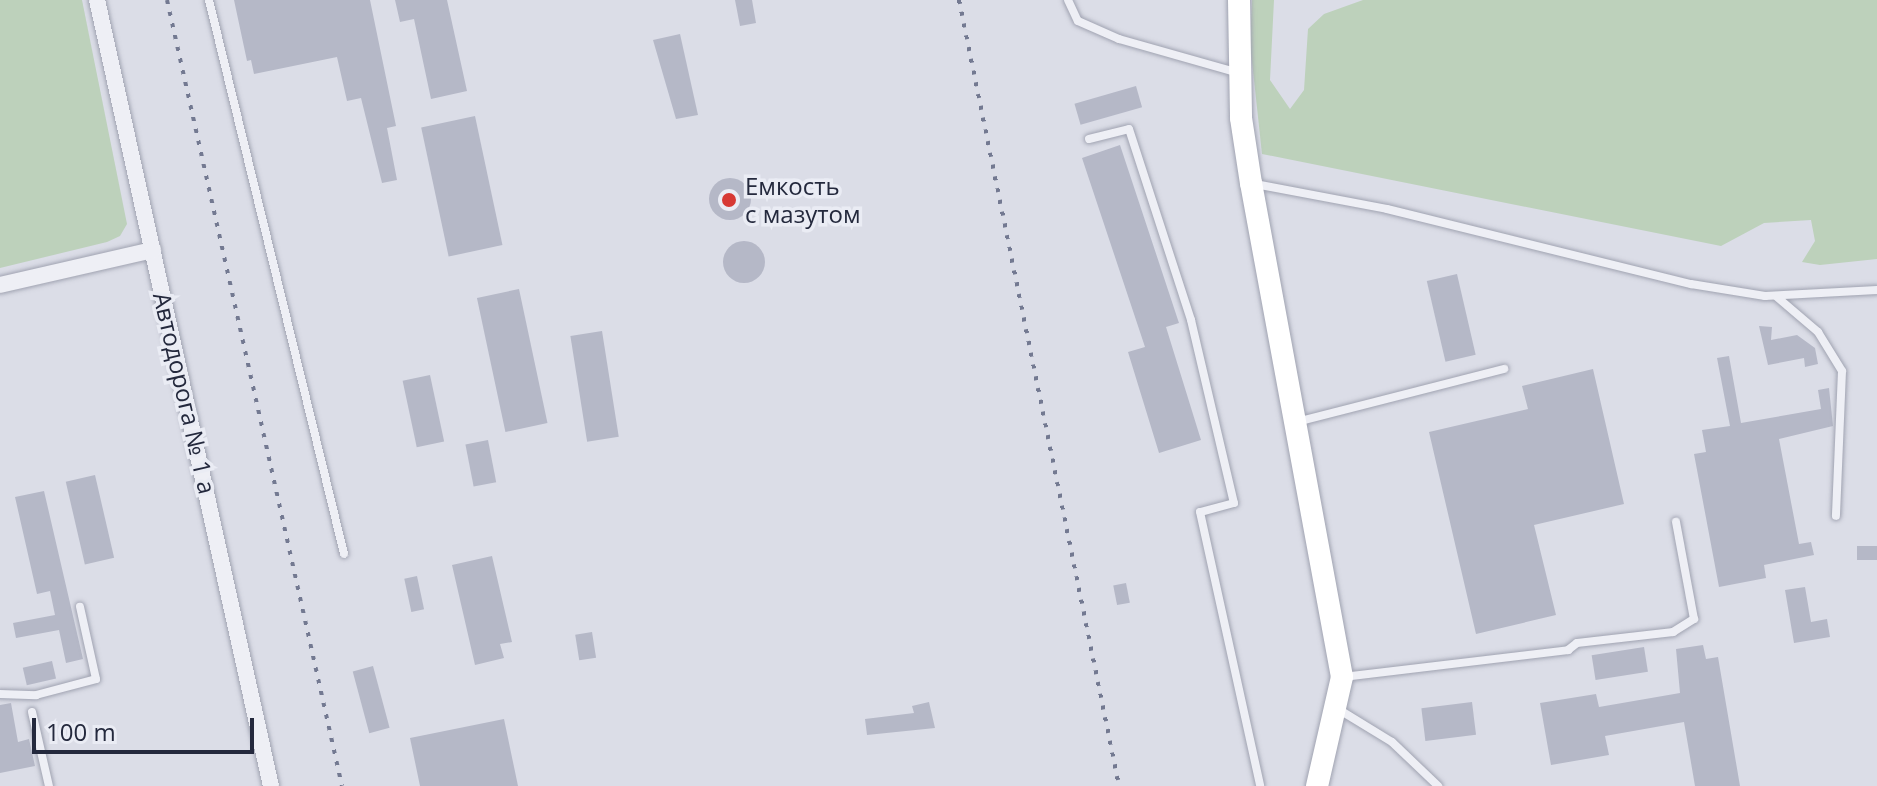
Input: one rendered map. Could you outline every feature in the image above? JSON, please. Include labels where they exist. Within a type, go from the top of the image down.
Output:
[{"type":"street","name":"Автодорога № 1 а","points":[[97,0],[271,786]]},
{"type":"street","points":[[1239,0],[1240,74],[1251,183],[1342,677],[1338,709],[1317,786]]},
{"type":"street","points":[[0,285],[153,250]]},
{"type":"lane","points":[[209,0],[344,554]]},
{"type":"lane","points":[[1068,0],[1078,21],[1119,39],[1240,74]]},
{"type":"lane","points":[[1089,139],[1129,129],[1191,320],[1234,503],[1200,512],[1260,786]]},
{"type":"lane","points":[[1251,183],[1387,209],[1691,284],[1776,296],[1877,290]]},
{"type":"lane","points":[[1776,296],[1818,332],[1842,371],[1836,516]]},
{"type":"lane","points":[[1296,423],[1504,369]]},
{"type":"lane","points":[[1342,677],[1568,650],[1577,643],[1673,632],[1694,619],[1676,522]]},
{"type":"lane","points":[[0,694],[36,695],[96,679],[80,607]]},
{"type":"lane","points":[[1338,709],[1392,742],[1438,786]]},
{"type":"lane","points":[[32,712],[49,786]]},
{"type":"green space","points":[[0,0],[82,0],[127,224],[120,236],[107,242],[0,268]]},
{"type":"green space","points":[[1252,0],[1274,0],[1270,80],[1290,109],[1304,90],[1308,29],[1324,14],[1363,0],[1877,0],[1877,259],[1820,265],[1802,262],[1815,241],[1811,220],[1764,223],[1721,246],[1262,154],[1250,43]]},
{"type":"building","points":[[234,0],[370,0],[396,126],[387,128],[397,180],[382,183],[361,98],[347,101],[337,57],[254,74],[251,60],[247,61]]},
{"type":"building","points":[[395,0],[447,0],[467,91],[431,99],[414,19],[400,22]]},
{"type":"building","points":[[735,0],[752,0],[756,23],[740,26]]},
{"type":"building","points":[[680,34],[698,115],[676,119],[653,40]]},
{"type":"building","points":[[1136,86],[1142,107],[1081,125],[1074,104]]},
{"type":"building","points":[[475,116],[502,245],[449,257],[421,127]]},
{"type":"building","points":[[1120,145],[1179,323],[1166,327],[1201,440],[1159,453],[1128,352],[1145,347],[1082,158]]},
{"type":"building","name":"Емкость с мазутом","points":[[730,178],[745,184],[751,199],[745,214],[730,220],[715,214],[709,199],[715,184]]},
{"type":"building","name":"Емкость с мазутом","points":[[744,241],[759,247],[765,262],[759,277],[744,283],[729,277],[723,262],[729,247]]},
{"type":"building","points":[[1457,274],[1476,355],[1445,362],[1427,281]]},
{"type":"building","points":[[519,289],[547,423],[505,432],[477,298]]},
{"type":"building","points":[[1759,326],[1772,327],[1771,340],[1797,335],[1815,348],[1818,364],[1805,367],[1804,358],[1768,365]]},
{"type":"building","points":[[602,331],[619,437],[587,442],[570,336]]},
{"type":"building","points":[[1729,356],[1741,423],[1821,409],[1818,390],[1829,388],[1833,426],[1779,439],[1799,544],[1811,542],[1814,555],[1764,565],[1766,578],[1719,587],[1694,454],[1706,452],[1702,430],[1730,426],[1717,358]]},
{"type":"building","points":[[1593,369],[1624,504],[1534,525],[1556,615],[1476,634],[1429,432],[1528,409],[1522,386]]},
{"type":"building","points":[[430,375],[444,442],[417,447],[403,381]]},
{"type":"building","points":[[488,440],[496,482],[474,487],[465,444]]},
{"type":"building","points":[[95,475],[114,558],[85,565],[66,482]]},
{"type":"building","points":[[44,491],[83,659],[66,663],[59,630],[16,638],[13,623],[55,615],[50,591],[37,594],[15,497]]},
{"type":"building","points":[[1857,546],[1877,546],[1877,560],[1857,560]]},
{"type":"building","points":[[492,556],[512,642],[500,644],[504,658],[475,665],[452,565]]},
{"type":"building","points":[[417,576],[424,609],[411,612],[404,579]]},
{"type":"building","points":[[1126,583],[1130,603],[1117,605],[1113,585]]},
{"type":"building","points":[[1805,587],[1811,622],[1827,619],[1830,637],[1794,643],[1785,590]]},
{"type":"building","points":[[592,632],[596,658],[579,660],[575,635]]},
{"type":"building","points":[[1703,645],[1706,659],[1718,657],[1740,786],[1695,786],[1684,722],[1605,736],[1609,755],[1551,765],[1540,703],[1596,694],[1599,707],[1680,693],[1676,649]]},
{"type":"building","points":[[1644,647],[1648,672],[1596,680],[1592,655]]},
{"type":"building","points":[[52,661],[56,679],[27,685],[23,668]]},
{"type":"building","points":[[373,666],[390,728],[369,733],[353,671]]},
{"type":"building","points":[[929,702],[935,728],[867,735],[865,719],[914,713],[912,706]]},
{"type":"building","points":[[1472,702],[1476,735],[1425,741],[1421,708]]},
{"type":"building","points":[[11,703],[18,742],[29,739],[35,766],[0,773],[0,705]]},
{"type":"building","points":[[504,719],[518,786],[420,786],[410,738]]},
{"type":"railway","points":[[167,0],[342,786]]},
{"type":"railway","points":[[959,0],[1119,786]]},
{"type":"place","name":"Емкость с мазутом","points":[[729,200]]}]
